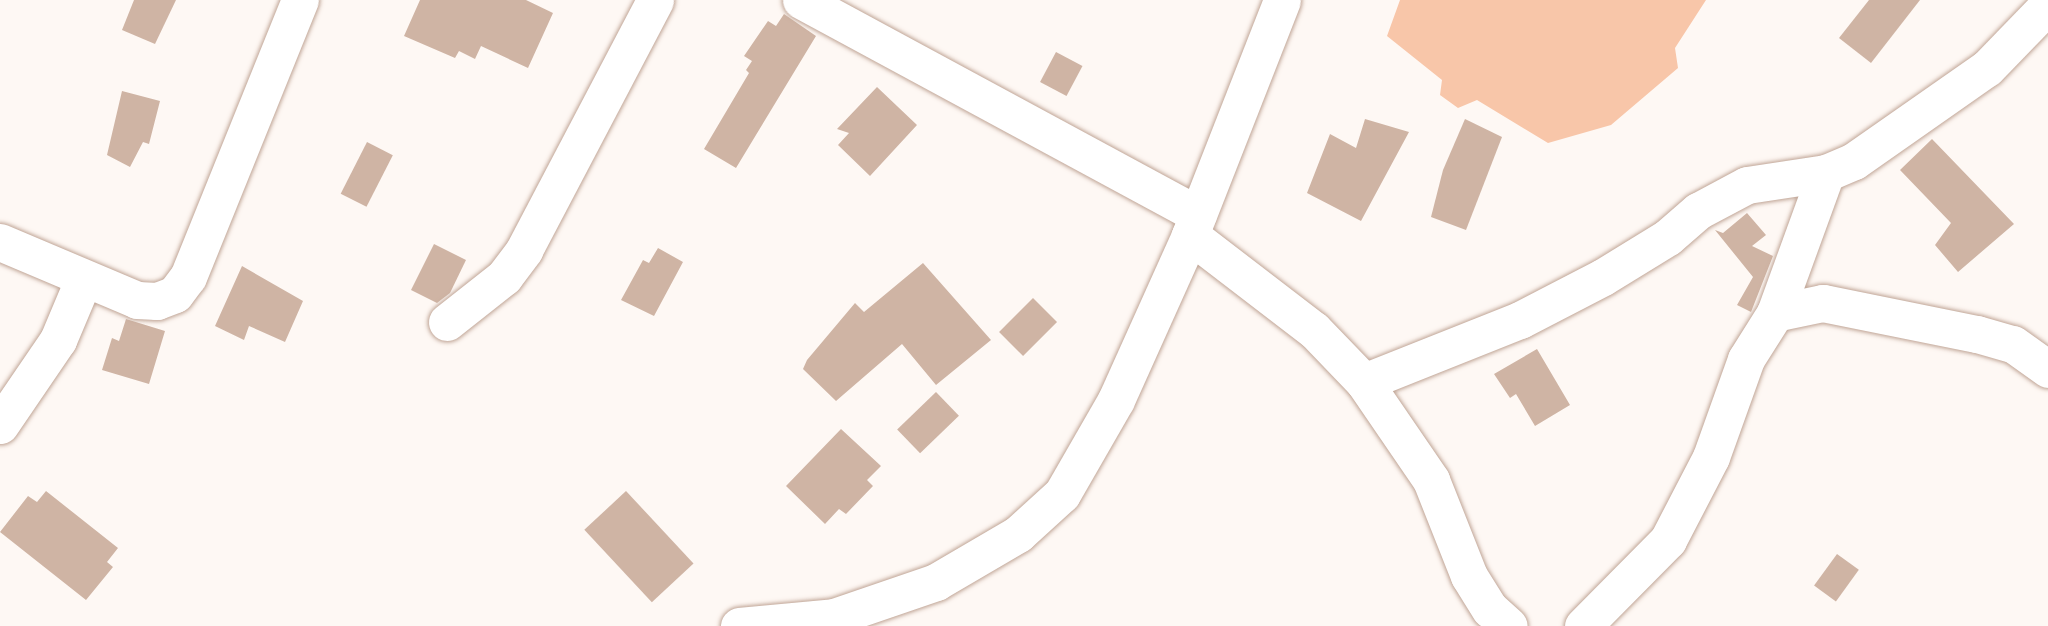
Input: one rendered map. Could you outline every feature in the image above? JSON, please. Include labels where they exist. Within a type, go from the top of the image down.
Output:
[{"type":"street","points":[[0,242],[136,299],[157,301],[174,294],[188,276],[300,0]]},
{"type":"street","points":[[447,322],[504,277],[524,250],[654,0]]},
{"type":"street","points":[[801,0],[1194,225],[1314,330],[1364,382],[1432,480],[1469,576],[1490,609],[1509,626]]},
{"type":"street","points":[[739,626],[834,617],[883,603],[936,582],[1018,534],[1062,494],[1092,447],[1194,225],[1282,0]]},
{"type":"street","points":[[1364,382],[1520,320],[1603,277],[1668,237],[1698,211],[1746,185],[1826,173],[1854,161],[1948,98],[1987,68],[2048,5]]},
{"type":"street","points":[[1583,626],[1668,540],[1711,457],[1746,359],[1775,313],[1826,173]]},
{"type":"street","points":[[0,425],[58,340],[84,278]]},
{"type":"street","points":[[1775,313],[1823,303],[1964,331],[2013,344],[2048,369]]},
{"type":"shaded area","points":[[1400,0],[1706,0],[1675,48],[1678,68],[1611,125],[1548,143],[1477,100],[1458,108],[1440,95],[1442,80],[1387,36]]},
{"type":"building","points":[[134,0],[176,0],[155,44],[122,30]]},
{"type":"building","points":[[420,0],[526,0],[553,13],[528,68],[481,46],[475,59],[459,51],[455,58],[404,36]]},
{"type":"building","points":[[1869,0],[1920,0],[1871,63],[1839,38]]},
{"type":"building","points":[[784,14],[816,36],[736,168],[704,149],[749,73],[746,70],[752,61],[744,56],[768,21],[776,26]]},
{"type":"building","points":[[1056,52],[1082,66],[1067,96],[1040,82]]},
{"type":"building","points":[[877,87],[917,125],[870,176],[838,145],[849,133],[837,129]]},
{"type":"building","points":[[122,91],[160,101],[149,144],[143,142],[130,167],[107,155]]},
{"type":"building","points":[[1365,119],[1409,132],[1361,221],[1307,193],[1330,134],[1356,148]]},
{"type":"building","points":[[1465,119],[1502,137],[1466,230],[1431,217],[1443,170]]},
{"type":"building","points":[[1932,139],[2014,224],[1958,272],[1935,245],[1951,223],[1900,170]]},
{"type":"building","points":[[367,142],[393,155],[367,207],[341,194]]},
{"type":"building","points":[[1747,213],[1766,235],[1752,246],[1773,256],[1751,312],[1737,305],[1753,277],[1715,230],[1723,233]]},
{"type":"building","points":[[434,244],[466,260],[450,293],[437,303],[411,290]]},
{"type":"building","points":[[658,248],[683,262],[654,316],[621,300],[643,260],[649,263]]},
{"type":"building","points":[[923,263],[991,340],[936,385],[902,344],[836,401],[803,369],[807,360],[855,303],[864,312]]},
{"type":"building","points":[[242,266],[303,301],[285,342],[249,326],[244,340],[215,326]]},
{"type":"building","points":[[1033,298],[1057,322],[1023,356],[999,332]]},
{"type":"building","points":[[126,319],[165,331],[149,384],[102,370],[112,338],[119,341]]},
{"type":"building","points":[[1537,349],[1570,405],[1535,426],[1516,394],[1510,398],[1494,374]]},
{"type":"building","points":[[936,392],[959,416],[920,453],[897,430]]},
{"type":"building","points":[[841,429],[881,466],[867,480],[873,486],[846,514],[839,509],[825,524],[786,486]]},
{"type":"building","points":[[46,491],[118,548],[107,562],[113,567],[86,600],[0,532],[28,496],[37,502]]},
{"type":"building","points":[[626,491],[694,563],[652,602],[584,530]]},
{"type":"building","points":[[1837,554],[1859,570],[1836,601],[1814,586]]}]
